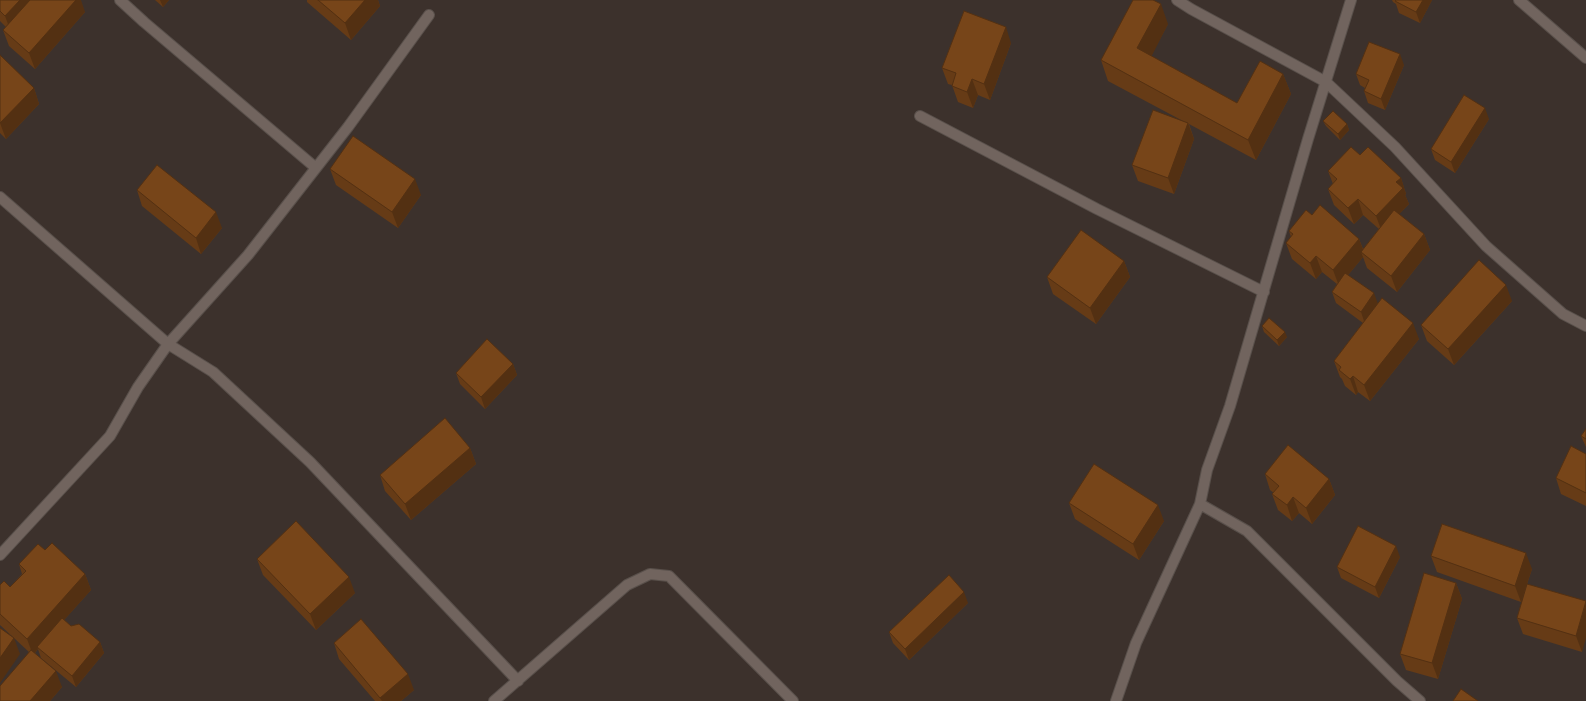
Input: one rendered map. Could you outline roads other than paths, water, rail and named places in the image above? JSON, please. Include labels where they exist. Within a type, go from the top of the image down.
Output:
[{"type":"street","points":[[120,0],[316,168]]},
{"type":"street","points":[[1176,0],[1326,82],[1395,146],[1486,246],[1563,314],[1586,326]]},
{"type":"street","points":[[1116,701],[1136,643],[1200,504],[1207,470],[1230,406],[1351,0]]},
{"type":"street","points":[[1519,0],[1586,58]]},
{"type":"street","points":[[0,555],[110,436],[138,387],[168,344],[248,254],[348,127],[429,15]]},
{"type":"street","points":[[920,116],[1097,209],[1264,292]]},
{"type":"street","points":[[0,197],[168,344],[213,372],[310,462],[518,681]]},
{"type":"street","points":[[1200,504],[1247,531],[1397,681],[1420,701]]},
{"type":"street","points":[[494,701],[628,585],[650,574],[670,576],[793,701]]}]
